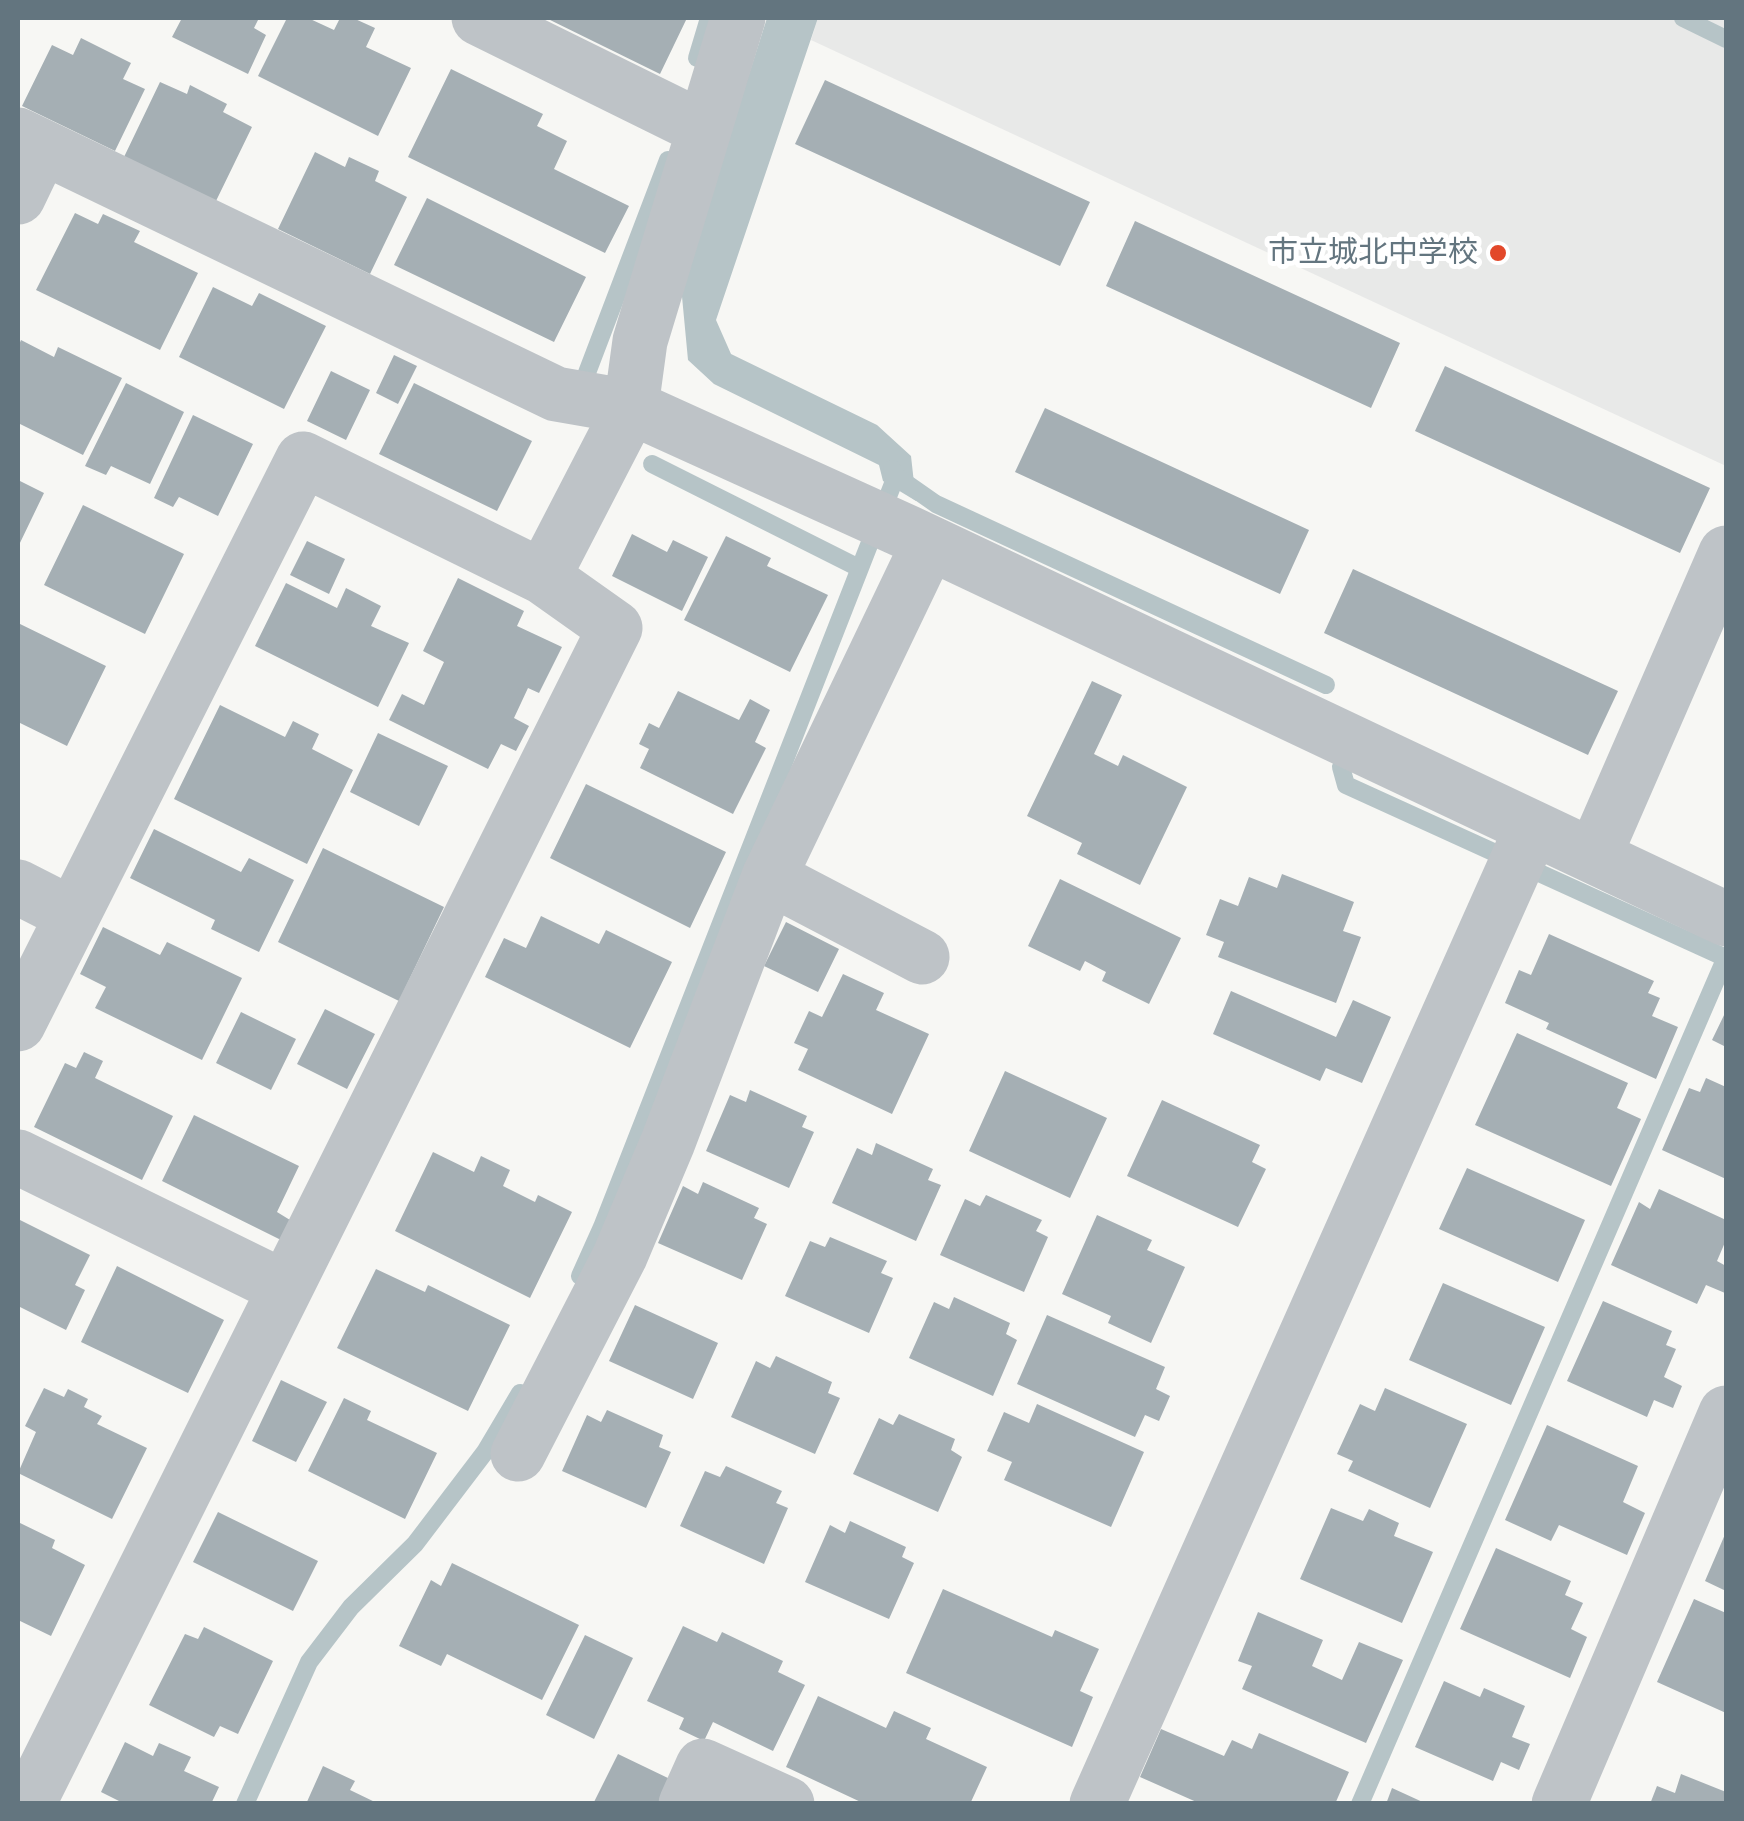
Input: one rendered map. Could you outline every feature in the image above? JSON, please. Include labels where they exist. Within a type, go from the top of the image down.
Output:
[{"type":"street","points":[[479,18],[704,129]]},
{"type":"street","points":[[543,577],[631,407],[640,341],[738,18]]},
{"type":"street","points":[[18,197],[30,141],[556,394],[631,407],[919,538],[1521,853],[1594,856],[1726,919]]},
{"type":"street","points":[[18,1024],[303,459],[543,577],[615,628],[28,1804]]},
{"type":"street","points":[[518,1454],[620,1256],[769,877],[919,538]]},
{"type":"street","points":[[1594,856],[1726,552]]},
{"type":"street","points":[[1097,1804],[1521,853]]},
{"type":"street","points":[[769,877],[922,958]]},
{"type":"street","points":[[18,887],[73,915]]},
{"type":"street","points":[[18,1157],[285,1288]]},
{"type":"street","points":[[1559,1804],[1726,1414]]},
{"type":"street","points":[[686,1804],[703,1766],[787,1804]]},
{"type":"shaded area","points":[[767,18],[818,18],[716,320],[731,354],[877,425],[911,456],[916,501],[883,481],[879,465],[714,384],[688,360],[681,286]]},
{"type":"shaded area","name":"市立城北中学校","points":[[818,18],[1726,18],[1726,466],[811,40]]},
{"type":"building","points":[[182,18],[259,18],[254,28],[266,35],[248,74],[172,37]]},
{"type":"building","points":[[287,18],[308,18],[334,30],[340,18],[353,18],[375,28],[366,47],[411,68],[378,136],[258,76]]},
{"type":"building","points":[[546,18],[687,18],[660,74]]},
{"type":"building","points":[[81,38],[131,63],[123,79],[145,89],[115,151],[22,106],[52,45],[73,55]]},
{"type":"building","points":[[451,69],[543,114],[537,126],[567,141],[554,169],[629,206],[605,253],[408,157]]},
{"type":"building","points":[[825,80],[1090,202],[1060,266],[795,144]]},
{"type":"building","points":[[160,82],[187,94],[190,85],[227,104],[223,112],[252,127],[216,201],[124,157]]},
{"type":"building","points":[[315,152],[345,167],[349,157],[379,171],[375,181],[407,197],[370,274],[278,229]]},
{"type":"building","points":[[427,198],[586,277],[554,342],[394,265]]},
{"type":"building","points":[[75,213],[98,224],[103,214],[140,231],[134,242],[198,273],[160,350],[36,290]]},
{"type":"building","points":[[1135,221],[1400,343],[1371,408],[1106,286]]},
{"type":"building","points":[[213,287],[252,306],[259,293],[326,326],[284,409],[179,357]]},
{"type":"building","points":[[21,340],[54,357],[58,347],[122,378],[83,455],[18,423]]},
{"type":"building","points":[[394,355],[417,366],[398,404],[376,393]]},
{"type":"building","points":[[1445,366],[1710,488],[1680,553],[1415,431]]},
{"type":"building","points":[[331,371],[370,390],[346,440],[307,421]]},
{"type":"building","points":[[126,383],[184,412],[150,484],[111,466],[106,475],[85,466]]},
{"type":"building","points":[[414,383],[532,441],[497,511],[379,454]]},
{"type":"building","points":[[1045,408],[1309,530],[1280,594],[1015,472]]},
{"type":"building","points":[[193,415],[253,444],[218,516],[179,497],[173,507],[154,498]]},
{"type":"building","points":[[18,480],[44,493],[18,547]]},
{"type":"building","points":[[83,505],[184,554],[145,634],[44,585]]},
{"type":"building","points":[[632,534],[667,552],[673,540],[708,557],[682,611],[612,576]]},
{"type":"building","points":[[726,536],[771,558],[767,566],[828,595],[790,672],[684,620]]},
{"type":"building","points":[[307,541],[345,559],[329,594],[290,575]]},
{"type":"building","points":[[1353,569],[1618,691],[1588,755],[1324,633]]},
{"type":"building","points":[[458,578],[524,611],[517,626],[562,647],[539,693],[528,688],[514,718],[529,726],[516,751],[501,744],[488,769],[389,720],[402,694],[424,705],[444,662],[423,651]]},
{"type":"building","points":[[286,583],[337,608],[346,588],[381,606],[371,626],[409,643],[378,707],[255,646]]},
{"type":"building","points":[[18,623],[106,666],[67,746],[18,722]]},
{"type":"building","points":[[1092,681],[1122,695],[1094,754],[1118,766],[1123,755],[1187,787],[1140,885],[1077,854],[1082,843],[1027,816]]},
{"type":"building","points":[[678,691],[739,720],[750,699],[770,710],[755,742],[766,748],[733,814],[640,768],[649,749],[639,744],[649,723],[659,728]]},
{"type":"building","points":[[220,705],[285,737],[293,721],[319,734],[312,749],[353,770],[307,864],[174,799]]},
{"type":"building","points":[[378,733],[448,766],[419,826],[350,792]]},
{"type":"building","points":[[586,784],[726,852],[690,928],[550,858]]},
{"type":"building","points":[[154,829],[241,872],[249,858],[294,880],[259,952],[211,929],[215,920],[130,878]]},
{"type":"building","points":[[323,848],[444,907],[399,1001],[278,942]]},
{"type":"building","points":[[1282,874],[1354,902],[1343,931],[1361,937],[1336,1003],[1218,957],[1224,942],[1206,935],[1220,899],[1238,906],[1249,877],[1277,888]]},
{"type":"building","points":[[1060,879],[1181,938],[1149,1004],[1102,981],[1106,972],[1085,961],[1080,971],[1028,946]]},
{"type":"building","points":[[541,916],[599,944],[606,930],[672,962],[630,1048],[485,977],[504,938],[526,948]]},
{"type":"building","points":[[786,922],[839,949],[818,992],[764,966]]},
{"type":"building","points":[[103,927],[160,955],[167,942],[242,978],[202,1060],[95,1008],[106,987],[80,974]]},
{"type":"building","points":[[1549,934],[1654,981],[1648,993],[1660,998],[1652,1016],[1678,1027],[1656,1079],[1546,1029],[1549,1023],[1505,1003],[1519,970],[1531,975]]},
{"type":"building","points":[[843,974],[884,993],[876,1010],[929,1034],[892,1114],[798,1070],[808,1049],[794,1043],[809,1011],[822,1017]]},
{"type":"building","points":[[1231,991],[1336,1037],[1353,1000],[1391,1017],[1362,1083],[1326,1068],[1320,1081],[1213,1034]]},
{"type":"building","points":[[325,1009],[375,1034],[347,1089],[297,1064]]},
{"type":"building","points":[[1726,1011],[1726,1047],[1712,1040]]},
{"type":"building","points":[[241,1012],[296,1039],[271,1090],[216,1063]]},
{"type":"building","points":[[1517,1033],[1628,1083],[1617,1108],[1641,1119],[1611,1186],[1475,1125]]},
{"type":"building","points":[[84,1052],[103,1061],[95,1078],[173,1116],[142,1180],[34,1127],[65,1063],[76,1068]]},
{"type":"building","points":[[1005,1071],[1107,1118],[1070,1198],[969,1151]]},
{"type":"building","points":[[1706,1078],[1726,1087],[1726,1179],[1662,1150],[1689,1088],[1700,1092]]},
{"type":"building","points":[[750,1090],[807,1116],[802,1127],[814,1132],[789,1188],[706,1151],[730,1095],[746,1102]]},
{"type":"building","points":[[1162,1100],[1260,1145],[1252,1162],[1266,1169],[1238,1227],[1127,1176]]},
{"type":"building","points":[[194,1115],[299,1166],[277,1212],[290,1220],[281,1240],[162,1181]]},
{"type":"building","points":[[876,1143],[933,1169],[928,1180],[941,1185],[916,1241],[832,1203],[857,1148],[872,1155]]},
{"type":"building","points":[[433,1152],[474,1172],[481,1156],[510,1170],[503,1186],[535,1202],[538,1195],[572,1212],[530,1298],[395,1231]]},
{"type":"building","points":[[1467,1168],[1585,1220],[1558,1282],[1439,1229]]},
{"type":"building","points":[[703,1182],[759,1208],[754,1218],[767,1224],[742,1280],[658,1243],[683,1186],[698,1194]]},
{"type":"building","points":[[1659,1189],[1726,1220],[1726,1240],[1717,1261],[1726,1266],[1725,1293],[1706,1285],[1697,1304],[1611,1265],[1639,1202],[1650,1209]]},
{"type":"building","points":[[986,1195],[1042,1220],[1036,1231],[1048,1237],[1024,1292],[940,1255],[965,1199],[980,1206]]},
{"type":"building","points":[[1097,1215],[1152,1240],[1147,1250],[1185,1267],[1151,1343],[1108,1323],[1111,1316],[1062,1294]]},
{"type":"building","points":[[18,1219],[90,1255],[75,1285],[85,1290],[66,1330],[18,1306]]},
{"type":"building","points":[[830,1237],[887,1261],[881,1273],[893,1278],[869,1333],[785,1296],[810,1241],[825,1247]]},
{"type":"building","points":[[117,1266],[224,1320],[188,1393],[81,1342]]},
{"type":"building","points":[[376,1269],[425,1292],[428,1285],[510,1325],[468,1411],[337,1348]]},
{"type":"building","points":[[1443,1283],[1545,1327],[1511,1405],[1409,1360]]},
{"type":"building","points":[[954,1297],[1010,1323],[1006,1334],[1017,1340],[993,1396],[909,1358],[934,1302],[949,1309]]},
{"type":"building","points":[[1603,1301],[1672,1331],[1666,1345],[1676,1349],[1664,1377],[1682,1386],[1673,1408],[1654,1400],[1647,1417],[1567,1381]]},
{"type":"building","points":[[635,1305],[718,1343],[693,1399],[609,1361]]},
{"type":"building","points":[[1047,1315],[1165,1367],[1156,1389],[1170,1396],[1159,1421],[1145,1415],[1135,1437],[1017,1384]]},
{"type":"building","points":[[776,1356],[832,1382],[828,1393],[840,1398],[815,1454],[731,1417],[756,1361],[770,1368]]},
{"type":"building","points":[[281,1380],[327,1402],[296,1462],[252,1441]]},
{"type":"building","points":[[44,1388],[64,1397],[68,1389],[88,1399],[84,1407],[102,1416],[97,1424],[147,1448],[112,1519],[18,1473],[36,1432],[25,1426]]},
{"type":"building","points":[[1385,1388],[1467,1424],[1430,1508],[1348,1471],[1353,1461],[1337,1454],[1360,1404],[1375,1411]]},
{"type":"building","points":[[344,1398],[371,1411],[367,1420],[437,1453],[405,1519],[308,1471]]},
{"type":"building","points":[[1037,1404],[1144,1452],[1111,1527],[1004,1480],[1012,1462],[987,1451],[1004,1412],[1029,1423]]},
{"type":"building","points":[[607,1410],[663,1435],[659,1447],[671,1452],[646,1508],[562,1471],[587,1415],[601,1422]]},
{"type":"building","points":[[899,1414],[955,1439],[951,1450],[962,1457],[938,1512],[853,1474],[879,1418],[893,1425]]},
{"type":"building","points":[[1547,1425],[1638,1466],[1623,1502],[1645,1513],[1627,1555],[1559,1525],[1551,1541],[1505,1520]]},
{"type":"building","points":[[726,1466],[782,1491],[776,1503],[788,1508],[764,1564],[680,1526],[705,1471],[720,1477]]},
{"type":"building","points":[[1331,1508],[1363,1521],[1369,1509],[1399,1523],[1394,1536],[1433,1552],[1402,1623],[1300,1579]]},
{"type":"building","points":[[218,1512],[318,1561],[293,1611],[193,1562]]},
{"type":"building","points":[[850,1521],[906,1547],[902,1557],[914,1563],[889,1619],[805,1582],[830,1525],[845,1533]]},
{"type":"building","points":[[18,1522],[55,1540],[52,1548],[85,1565],[51,1636],[18,1620]]},
{"type":"building","points":[[1726,1532],[1726,1591],[1705,1581]]},
{"type":"building","points":[[1496,1548],[1571,1581],[1565,1595],[1583,1603],[1571,1629],[1587,1637],[1570,1678],[1460,1629]]},
{"type":"building","points":[[452,1563],[579,1625],[542,1700],[447,1654],[441,1666],[399,1646],[431,1580],[441,1586]]},
{"type":"building","points":[[943,1589],[1052,1637],[1055,1630],[1099,1649],[1080,1691],[1093,1697],[1072,1747],[906,1673]]},
{"type":"building","points":[[1694,1599],[1726,1613],[1726,1713],[1657,1682]]},
{"type":"building","points":[[1258,1612],[1323,1640],[1312,1666],[1342,1680],[1359,1642],[1403,1660],[1366,1743],[1242,1689],[1252,1666],[1238,1661]]},
{"type":"building","points":[[683,1626],[717,1642],[722,1632],[783,1661],[778,1672],[805,1685],[773,1751],[713,1722],[704,1741],[679,1729],[684,1718],[647,1701]]},
{"type":"building","points":[[204,1627],[273,1661],[238,1734],[220,1726],[214,1737],[149,1705],[185,1634],[198,1639]]},
{"type":"building","points":[[585,1635],[633,1658],[594,1739],[546,1715]]},
{"type":"building","points":[[1444,1681],[1480,1697],[1484,1688],[1525,1706],[1512,1737],[1530,1744],[1519,1770],[1501,1762],[1493,1781],[1415,1747]]},
{"type":"building","points":[[818,1696],[886,1728],[894,1711],[931,1728],[926,1739],[987,1767],[970,1804],[865,1804],[786,1767]]},
{"type":"building","points":[[1161,1729],[1224,1756],[1232,1740],[1252,1749],[1259,1733],[1349,1772],[1335,1804],[1201,1804],[1140,1777]]},
{"type":"building","points":[[125,1742],[153,1756],[159,1743],[191,1757],[184,1771],[219,1787],[211,1804],[125,1804],[101,1792]]},
{"type":"building","points":[[618,1754],[670,1779],[658,1804],[593,1804]]},
{"type":"building","points":[[323,1766],[355,1781],[350,1790],[379,1804],[306,1804]]},
{"type":"building","points":[[1681,1774],[1726,1792],[1726,1804],[1650,1804],[1657,1786],[1675,1793]]},
{"type":"building","points":[[1392,1788],[1427,1804],[1386,1804]]},
{"type":"waterway","points":[[697,58],[709,18]]},
{"type":"waterway","points":[[1683,18],[1726,39]]},
{"type":"waterway","points":[[585,378],[668,160]]},
{"type":"waterway","points":[[652,464],[859,568]]},
{"type":"waterway","points":[[580,1276],[896,476],[892,469]]},
{"type":"waterway","points":[[896,476],[936,504],[1326,685]]},
{"type":"waterway","points":[[1341,767],[1346,785],[1726,958]]},
{"type":"waterway","points":[[1360,1804],[1726,957]]},
{"type":"waterway","points":[[245,1804],[309,1662],[351,1607],[415,1544],[485,1452],[520,1393]]},
{"type":"place","name":"市立城北中学校","points":[[1498,253]]}]
